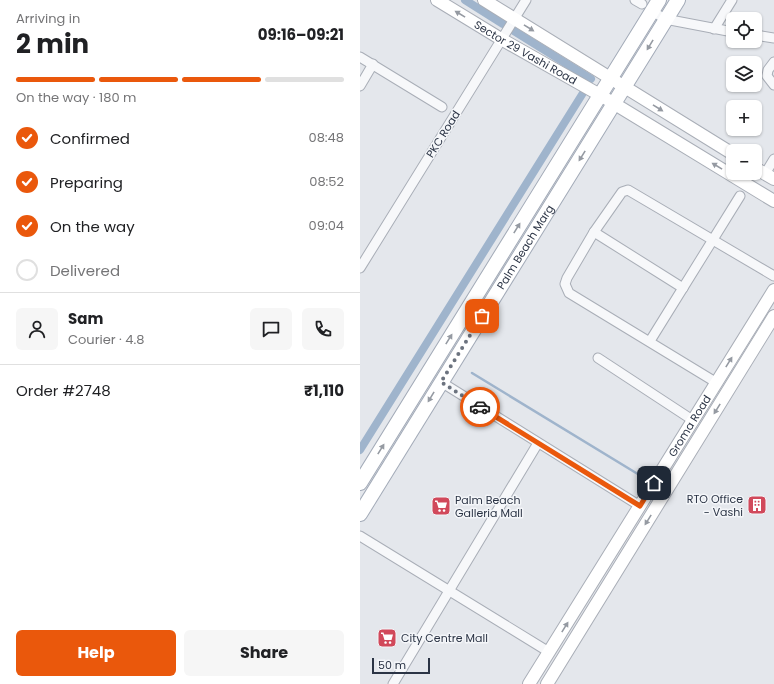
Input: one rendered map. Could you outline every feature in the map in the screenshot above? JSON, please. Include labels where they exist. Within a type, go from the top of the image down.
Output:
[{"type":"main road","name":"Sector 29 Vashi Road","points":[[437,0],[501,39],[600,95],[774,201]]},
{"type":"main road","name":"Sector 29 Vashi Road","points":[[484,0],[726,150]]},
{"type":"main road","name":"Palm Beach Marg","points":[[360,514],[678,0]]},
{"type":"main road","name":"Palm Beach Marg","points":[[360,482],[600,95],[647,4]]},
{"type":"main road","name":"Groma Road","points":[[529,684],[694,421],[774,290]]},
{"type":"main road","name":"Groma Road","points":[[547,684],[774,316]]},
{"type":"street","name":"PKC Road","points":[[360,268],[526,0]]},
{"type":"street","points":[[714,29],[732,0]]},
{"type":"street","points":[[647,4],[665,19],[726,31]]},
{"type":"street","points":[[762,36],[774,38]]},
{"type":"street","points":[[360,57],[442,107]]},
{"type":"street","points":[[774,62],[768,70],[767,76],[774,85]]},
{"type":"street","points":[[360,86],[373,64]]},
{"type":"street","points":[[765,174],[774,159]]},
{"type":"street","points":[[717,383],[569,293],[566,290],[567,278],[594,232],[622,192],[628,190],[713,238],[774,276]]},
{"type":"street","points":[[650,341],[740,196]]},
{"type":"street","points":[[594,232],[683,288]]},
{"type":"street","points":[[598,358],[694,421]]},
{"type":"street","points":[[441,382],[640,506]]},
{"type":"street","points":[[393,684],[538,443]]},
{"type":"street","points":[[360,536],[549,652]]},
{"type":"waterway","points":[[465,0],[503,24]]},
{"type":"waterway","points":[[514,31],[591,79]]},
{"type":"waterway","points":[[360,450],[583,93]]},
{"type":"waterway","points":[[472,373],[646,479]]},
{"type":"way so far","points":[[480,407],[441,382],[482,316]]},
{"type":"place","name":"RTO Office - Vashi","points":[[757,505]]},
{"type":"place","name":"Palm Beach Galleria Mall","points":[[441,506]]},
{"type":"place","name":"City Centre Mall","points":[[387,638]]},
{"type":"route","points":[[480,407],[640,506],[654,483]]}]
